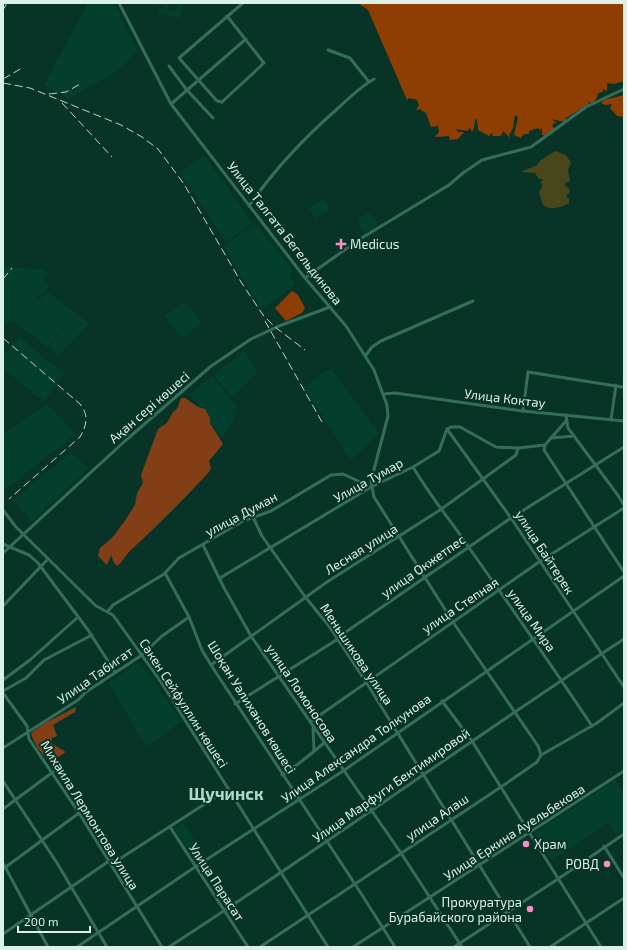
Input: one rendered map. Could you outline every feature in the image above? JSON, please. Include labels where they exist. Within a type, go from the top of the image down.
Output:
[{"type":"street","name":"Улица Талгата Бегельдинова","points":[[118,3],[171,104],[305,278],[350,330],[366,355],[383,394],[388,416],[371,481],[371,487]]},
{"type":"street","points":[[227,16],[264,61],[263,66],[221,103],[217,101],[179,58],[227,16],[243,3]]},
{"type":"street","points":[[171,104],[186,89],[246,39]]},
{"type":"street","points":[[328,50],[350,58],[369,82]]},
{"type":"street","points":[[169,66],[186,89],[213,118]]},
{"type":"street","points":[[249,206],[266,181],[310,133],[348,98],[374,79]]},
{"type":"street","points":[[305,278],[360,239],[449,185],[482,160],[531,147],[586,107],[624,89]]},
{"type":"street","points":[[366,355],[372,347],[381,340],[473,300]]},
{"type":"street","name":"Ақан сері көшесі","points":[[3,553],[125,441],[215,363],[251,339],[267,331],[330,307]]},
{"type":"street","points":[[523,411],[528,372],[622,387]]},
{"type":"street","points":[[611,420],[616,385]]},
{"type":"street","name":"Улица Коктау","points":[[383,394],[395,393],[523,411],[624,421]]},
{"type":"street","points":[[566,415],[566,421],[574,436],[617,494],[624,506]]},
{"type":"street","points":[[566,421],[545,445],[544,450],[624,572]]},
{"type":"street","points":[[447,429],[451,427],[460,427],[496,447],[518,448],[545,445]]},
{"type":"street","name":"Улица Тумар","points":[[220,578],[371,487],[414,467],[439,451],[447,429]]},
{"type":"street","name":"улица Байтерек","points":[[447,429],[511,518],[624,687]]},
{"type":"street","points":[[551,438],[574,436]]},
{"type":"street","name":"улица Окжетпес","points":[[236,704],[338,640],[343,634],[511,518],[566,485],[624,447]]},
{"type":"street","name":"Лесная улица","points":[[211,665],[327,582],[400,537],[440,510],[516,455],[518,448]]},
{"type":"street","name":"улица Мира","points":[[414,467],[440,510],[469,547],[533,638],[592,726]]},
{"type":"street","name":"улица Думан","points":[[108,612],[113,605],[164,573],[179,558],[243,521],[271,511],[331,475],[343,474],[371,487]]},
{"type":"street","points":[[371,487],[374,497],[453,622],[488,670],[538,746],[541,755]]},
{"type":"street","name":"улица Степная","points":[[310,722],[539,562],[595,527],[624,506]]},
{"type":"street","name":"Сәкен Сейфуллин көшесі","points":[[3,510],[23,534],[96,606],[113,615],[161,682],[328,947]]},
{"type":"street","name":"Меньшикова улица","points":[[253,517],[270,548],[338,640],[366,682],[530,947]]},
{"type":"street","points":[[3,544],[29,555],[40,567],[92,635],[115,672]]},
{"type":"street","name":"улица Ломоносова","points":[[203,545],[223,586],[251,636],[343,771],[372,810],[462,947]]},
{"type":"street","points":[[3,606],[48,559]]},
{"type":"street","name":"Шоқан Уәлиханов көшесі","points":[[164,573],[189,617],[202,650],[211,665],[395,947]]},
{"type":"street","name":"Улица Александра Толкунова","points":[[77,947],[135,906],[343,771],[624,576]]},
{"type":"street","points":[[3,680],[30,660],[78,616]]},
{"type":"street","name":"Улица Табигат","points":[[3,748],[78,700],[86,692],[142,655],[162,636],[189,617]]},
{"type":"street","points":[[3,692],[26,678],[44,660],[92,635]]},
{"type":"street","name":"Улица Марфуги Бектимировой","points":[[169,947],[282,873],[424,774],[624,639]]},
{"type":"street","name":"Михаила Лермонтова улица","points":[[3,692],[27,726],[29,739],[53,772],[109,861],[135,906],[162,947]]},
{"type":"street","points":[[442,701],[472,742],[501,786],[601,947]]},
{"type":"street","name":"улица Алаш","points":[[260,947],[537,762],[541,755],[592,726],[624,703]]},
{"type":"street","points":[[587,728],[589,722]]},
{"type":"street","points":[[312,726],[314,751]]},
{"type":"street","points":[[282,775],[296,767],[300,761],[324,743]]},
{"type":"street","name":"Улица Еркина Ауельбекова","points":[[353,947],[431,898],[529,832],[624,771]]},
{"type":"street","points":[[3,809],[53,772]]},
{"type":"street","points":[[3,781],[71,887],[107,947]]},
{"type":"street","points":[[3,934],[109,861],[118,860],[228,789]]},
{"type":"street","points":[[48,947],[32,915],[4,866],[79,814]]},
{"type":"street","name":"Улица Парасат","points":[[170,827],[248,947]]},
{"type":"street","points":[[454,947],[624,834]]},
{"type":"street","points":[[604,846],[624,878]]},
{"type":"street","points":[[550,947],[624,898]]},
{"type":"shaded area","points":[[88,3],[114,3],[137,51],[119,70],[69,98],[44,85]]},
{"type":"shaded area","points":[[147,3],[170,3],[167,10],[176,12],[179,3],[183,3],[180,18],[157,13],[159,8],[165,9],[165,7]]},
{"type":"shaded area","points":[[358,3],[624,3],[624,81],[614,84],[607,83],[607,91],[603,89],[603,92],[598,93],[595,101],[590,103],[588,101],[589,104],[566,118],[565,122],[551,119],[557,123],[554,123],[552,126],[555,129],[546,136],[542,135],[542,128],[540,130],[538,128],[529,131],[529,134],[524,134],[521,138],[514,135],[518,117],[515,115],[513,128],[509,135],[510,138],[503,131],[501,136],[492,136],[493,132],[489,136],[478,130],[477,119],[475,120],[472,132],[470,128],[467,131],[456,129],[458,132],[464,132],[458,139],[450,140],[449,136],[435,137],[439,132],[438,126],[431,127],[426,113],[420,109],[416,110],[419,105],[417,100],[409,98],[407,100],[368,10]]},
{"type":"shaded area","points":[[624,95],[624,117],[617,116],[610,108],[612,104],[605,105],[601,103],[604,100]]},
{"type":"shaded area","points":[[555,151],[566,155],[571,163],[568,170],[570,181],[564,184],[570,190],[566,196],[569,199],[569,203],[560,207],[549,208],[543,205],[539,192],[542,187],[541,182],[543,179],[539,179],[535,173],[521,172],[537,165],[541,160]]},
{"type":"shaded area","points":[[204,155],[252,223],[226,242],[180,172]]},
{"type":"shaded area","points":[[324,198],[330,209],[316,219],[309,208]]},
{"type":"shaded area","points":[[368,212],[378,224],[365,234],[357,220]]},
{"type":"shaded area","points":[[255,224],[293,271],[290,275],[296,284],[262,309],[223,246]]},
{"type":"shaded area","points":[[3,266],[44,270],[48,273],[42,280],[50,286],[37,298],[57,318],[39,299],[48,292],[89,323],[58,357],[49,347],[62,330],[60,321],[61,330],[47,347],[14,321],[6,324],[3,322]]},
{"type":"shaded area","points":[[292,291],[298,295],[305,308],[302,313],[286,321],[275,308]]},
{"type":"shaded area","points":[[185,302],[202,323],[182,338],[164,316]]},
{"type":"shaded area","points":[[19,337],[64,373],[44,402],[3,368],[3,356]]},
{"type":"shaded area","points":[[244,351],[258,372],[232,397],[214,375]]},
{"type":"shaded area","points":[[331,368],[379,434],[351,460],[304,387]]},
{"type":"shaded area","points":[[212,376],[237,407],[233,422],[222,438],[190,394]]},
{"type":"shaded area","points":[[181,398],[185,398],[198,407],[205,409],[210,418],[210,423],[223,444],[209,461],[211,468],[209,472],[190,492],[129,552],[117,566],[111,555],[107,565],[98,556],[100,548],[112,538],[135,505],[137,493],[143,483],[141,475],[158,429],[167,423],[173,412],[177,409]]},
{"type":"shaded area","points":[[47,404],[76,434],[3,491],[3,434]]},
{"type":"shaded area","points":[[71,453],[88,468],[32,521],[13,500]]},
{"type":"shaded area","points":[[139,662],[182,721],[146,747],[109,683]]},
{"type":"shaded area","points":[[76,707],[75,712],[53,725],[57,736],[52,738],[51,743],[66,752],[52,761],[45,757],[39,749],[31,733],[45,723]]},
{"type":"shaded area","points":[[615,780],[624,795],[624,830],[617,835],[608,823],[552,860],[533,834]]},
{"type":"shaded area","points":[[183,823],[206,856],[197,863],[174,829]]},
{"type":"railway","points":[[3,10],[7,3]]},
{"type":"railway","points":[[3,79],[22,68]]},
{"type":"railway","points":[[3,83],[30,88],[121,125],[142,137],[158,149],[184,184],[241,282],[263,315],[275,327],[305,350]]},
{"type":"railway","points":[[49,94],[66,92],[82,83]]},
{"type":"railway","points":[[62,103],[112,157]]},
{"type":"railway","points":[[3,279],[12,268]]},
{"type":"railway","points":[[265,321],[322,422]]},
{"type":"railway","points":[[3,338],[80,404],[86,416],[84,428],[80,437],[9,499]]},
{"type":"place","name":"Medicus","points":[[341,244]]},
{"type":"place","name":"Храм","points":[[526,844]]},
{"type":"place","name":"РОВД","points":[[607,864]]},
{"type":"place","name":"Прокуратура Бурабайского района","points":[[530,909]]},
{"type":"district","name":"Щучинск","points":[[226,793]]}]
